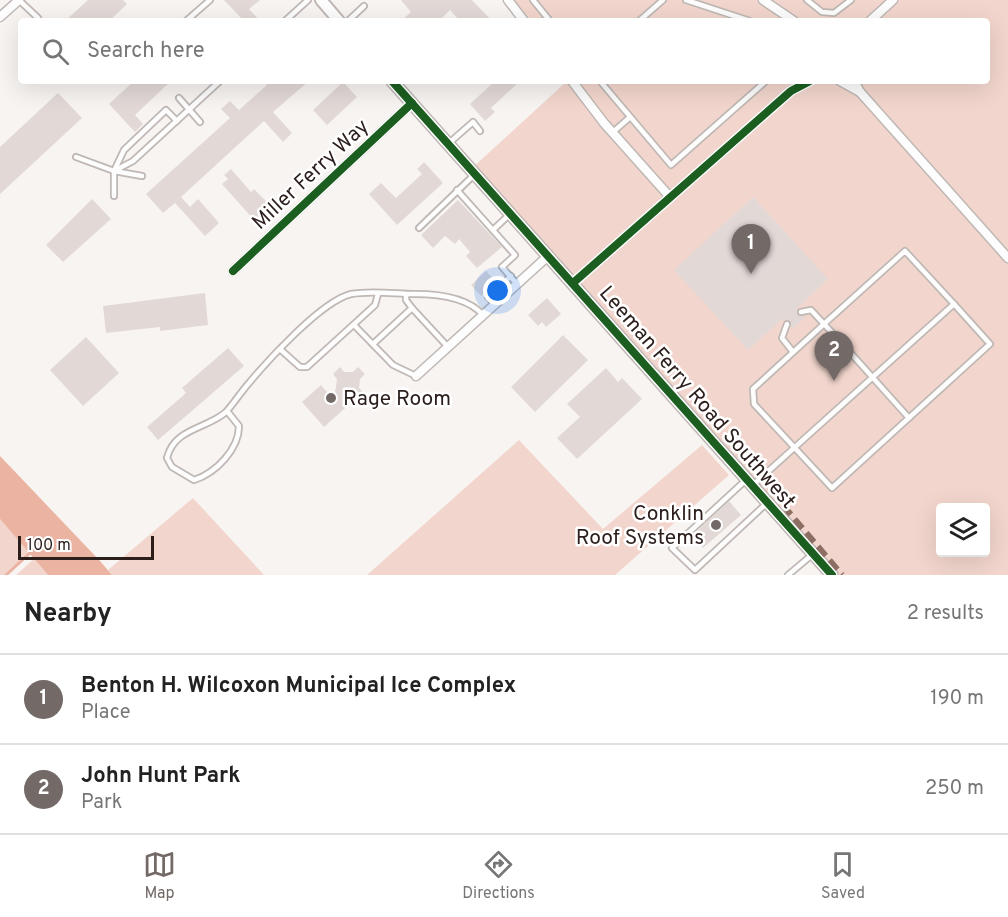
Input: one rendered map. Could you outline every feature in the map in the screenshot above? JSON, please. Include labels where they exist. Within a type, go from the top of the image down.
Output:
[{"type":"street","points":[[0,17],[19,0]]},
{"type":"street","points":[[321,0],[336,18]]},
{"type":"street","points":[[508,0],[522,18]]},
{"type":"street","points":[[763,0],[790,18]]},
{"type":"street","points":[[873,18],[893,0]]},
{"type":"street","name":"Leeman Ferry Road Southwest","points":[[395,84],[832,575]]},
{"type":"street","points":[[574,84],[613,133],[670,196]]},
{"type":"street","points":[[791,91],[796,84]]},
{"type":"street","points":[[573,283],[791,91],[804,84]]},
{"type":"street","points":[[845,84],[860,92]]},
{"type":"street","points":[[856,84],[860,92],[1008,258]]},
{"type":"street","name":"Miller Ferry Way","points":[[233,270],[412,104]]},
{"type":"street","points":[[416,376],[548,256]]},
{"type":"lane","points":[[19,0],[38,18]]},
{"type":"lane","points":[[189,18],[210,0]]},
{"type":"lane","points":[[288,18],[308,0]]},
{"type":"lane","points":[[533,0],[548,18]]},
{"type":"lane","points":[[642,18],[663,0]]},
{"type":"lane","points":[[686,0],[741,18]]},
{"type":"lane","points":[[807,0],[822,12],[834,13],[851,0]]},
{"type":"lane","points":[[351,18],[364,6]]},
{"type":"lane","points":[[114,171],[133,161],[217,84]]},
{"type":"lane","points":[[602,84],[671,165],[763,84]]},
{"type":"lane","points":[[179,98],[200,122]]},
{"type":"lane","points":[[114,196],[114,171],[124,150],[166,110],[177,121]]},
{"type":"lane","points":[[613,133],[629,118]]},
{"type":"lane","points":[[448,144],[472,122],[480,131]]},
{"type":"lane","points":[[76,157],[114,171],[142,176]]},
{"type":"lane","points":[[419,228],[474,174]]},
{"type":"lane","points":[[457,190],[515,255],[502,267],[517,284]]},
{"type":"lane","points":[[493,230],[510,214]]},
{"type":"lane","points":[[905,251],[954,304],[990,344],[832,488],[754,404],[753,389],[905,251]]},
{"type":"lane","points":[[495,304],[488,297],[511,276]]},
{"type":"lane","points":[[227,411],[239,426],[235,446],[227,456],[202,477],[194,480],[172,467],[167,458],[175,443],[184,434],[206,425],[227,411],[249,382],[338,298],[354,293],[406,294],[462,301],[476,307],[483,315]]},
{"type":"lane","points":[[281,350],[300,368],[307,367],[375,305],[378,294]]},
{"type":"lane","points":[[406,294],[406,300],[412,308],[448,347]]},
{"type":"lane","points":[[767,503],[695,570],[672,548],[749,482],[795,447],[954,304]]},
{"type":"lane","points":[[373,344],[412,308]]},
{"type":"lane","points":[[801,312],[811,310],[909,418]]},
{"type":"lane","points":[[787,324],[782,338],[793,352]]},
{"type":"lane","points":[[354,325],[393,365],[416,376]]},
{"type":"lane","points":[[788,575],[813,554]]},
{"type":"shaded area","points":[[508,0],[1008,0],[1008,575],[832,575],[470,170],[564,84],[990,84],[990,18],[522,18]]},
{"type":"shaded area","points":[[519,440],[603,529],[702,445],[729,475],[615,575],[367,575]]},
{"type":"shaded area","points":[[0,456],[112,575],[48,575],[0,519]]},
{"type":"shaded area","points":[[193,498],[264,575],[112,575],[108,570]]},
{"type":"shaded area","points":[[0,519],[29,553],[6,575],[0,575]]},
{"type":"shaded area","points":[[34,559],[48,575],[16,575]]},
{"type":"building","points":[[88,0],[123,0],[127,4],[112,18],[68,18]]},
{"type":"building","points":[[224,0],[260,0],[249,9],[257,18],[241,18]]},
{"type":"building","points":[[401,0],[472,0],[489,18],[457,18],[450,10],[442,18],[404,18],[411,12]]},
{"type":"building","points":[[131,84],[168,84],[135,115],[143,124],[135,132],[109,104]]},
{"type":"building","points":[[306,84],[273,112],[292,133],[283,142],[264,121],[181,197],[190,207],[198,199],[219,223],[205,236],[175,203],[163,213],[146,194],[230,118],[221,109],[230,101],[239,110],[267,85]]},
{"type":"building","points":[[341,84],[345,84],[357,97],[327,125],[313,110]]},
{"type":"building","points":[[492,84],[517,84],[491,108],[495,112],[485,121],[470,104]]},
{"type":"building","points":[[58,93],[82,118],[0,194],[0,147]]},
{"type":"building","points":[[424,162],[443,183],[397,225],[369,194],[381,183],[396,198],[422,174],[417,169]]},
{"type":"building","points":[[231,169],[251,192],[254,189],[268,203],[270,208],[255,221],[222,184],[228,179],[224,175]]},
{"type":"building","points":[[753,197],[828,279],[797,308],[798,315],[805,317],[792,329],[790,321],[782,319],[748,350],[674,270]]},
{"type":"building","points":[[92,199],[111,219],[63,262],[46,245]]},
{"type":"building","points":[[458,200],[502,247],[477,268],[466,256],[470,252],[459,239],[455,244],[445,236],[433,248],[421,235]]},
{"type":"building","points":[[486,271],[496,282],[481,296],[471,285]]},
{"type":"building","points":[[205,293],[208,325],[160,331],[160,327],[106,333],[103,306]]},
{"type":"building","points":[[547,298],[561,314],[546,327],[542,322],[538,326],[528,315]]},
{"type":"building","points":[[563,335],[588,360],[535,412],[511,387]]},
{"type":"building","points":[[86,337],[119,373],[83,406],[50,370]]},
{"type":"building","points":[[228,348],[244,366],[158,440],[147,427],[186,393],[182,388]]},
{"type":"building","name":"Rage Room","points":[[340,367],[344,372],[353,372],[358,367],[365,374],[360,379],[359,388],[363,392],[324,427],[302,402],[321,385],[334,400],[337,379],[333,374]]},
{"type":"building","points":[[606,368],[618,382],[622,378],[642,399],[577,459],[557,438],[580,417],[567,404]]},
{"type":"building","name":"Conklin Roof Systems","points":[[729,501],[741,515],[703,548],[692,536]]},
{"type":"waterway","points":[[6,575],[31,552]]},
{"type":"marked path","points":[[764,475],[773,485],[787,510],[842,575]]},
{"type":"cycle path","points":[[395,84],[832,575]]},
{"type":"cycle path","points":[[573,283],[791,91],[804,84]]},
{"type":"cycle path","points":[[233,271],[412,103]]},
{"type":"place","name":"Benton H. Wilcoxon Municipal Ice Complex","points":[[751,274]]},
{"type":"place","name":"John Hunt Park","points":[[834,381]]},
{"type":"place","name":"Rage Room","points":[[331,398]]},
{"type":"place","name":"Conklin Roof Systems","points":[[716,525]]}]
